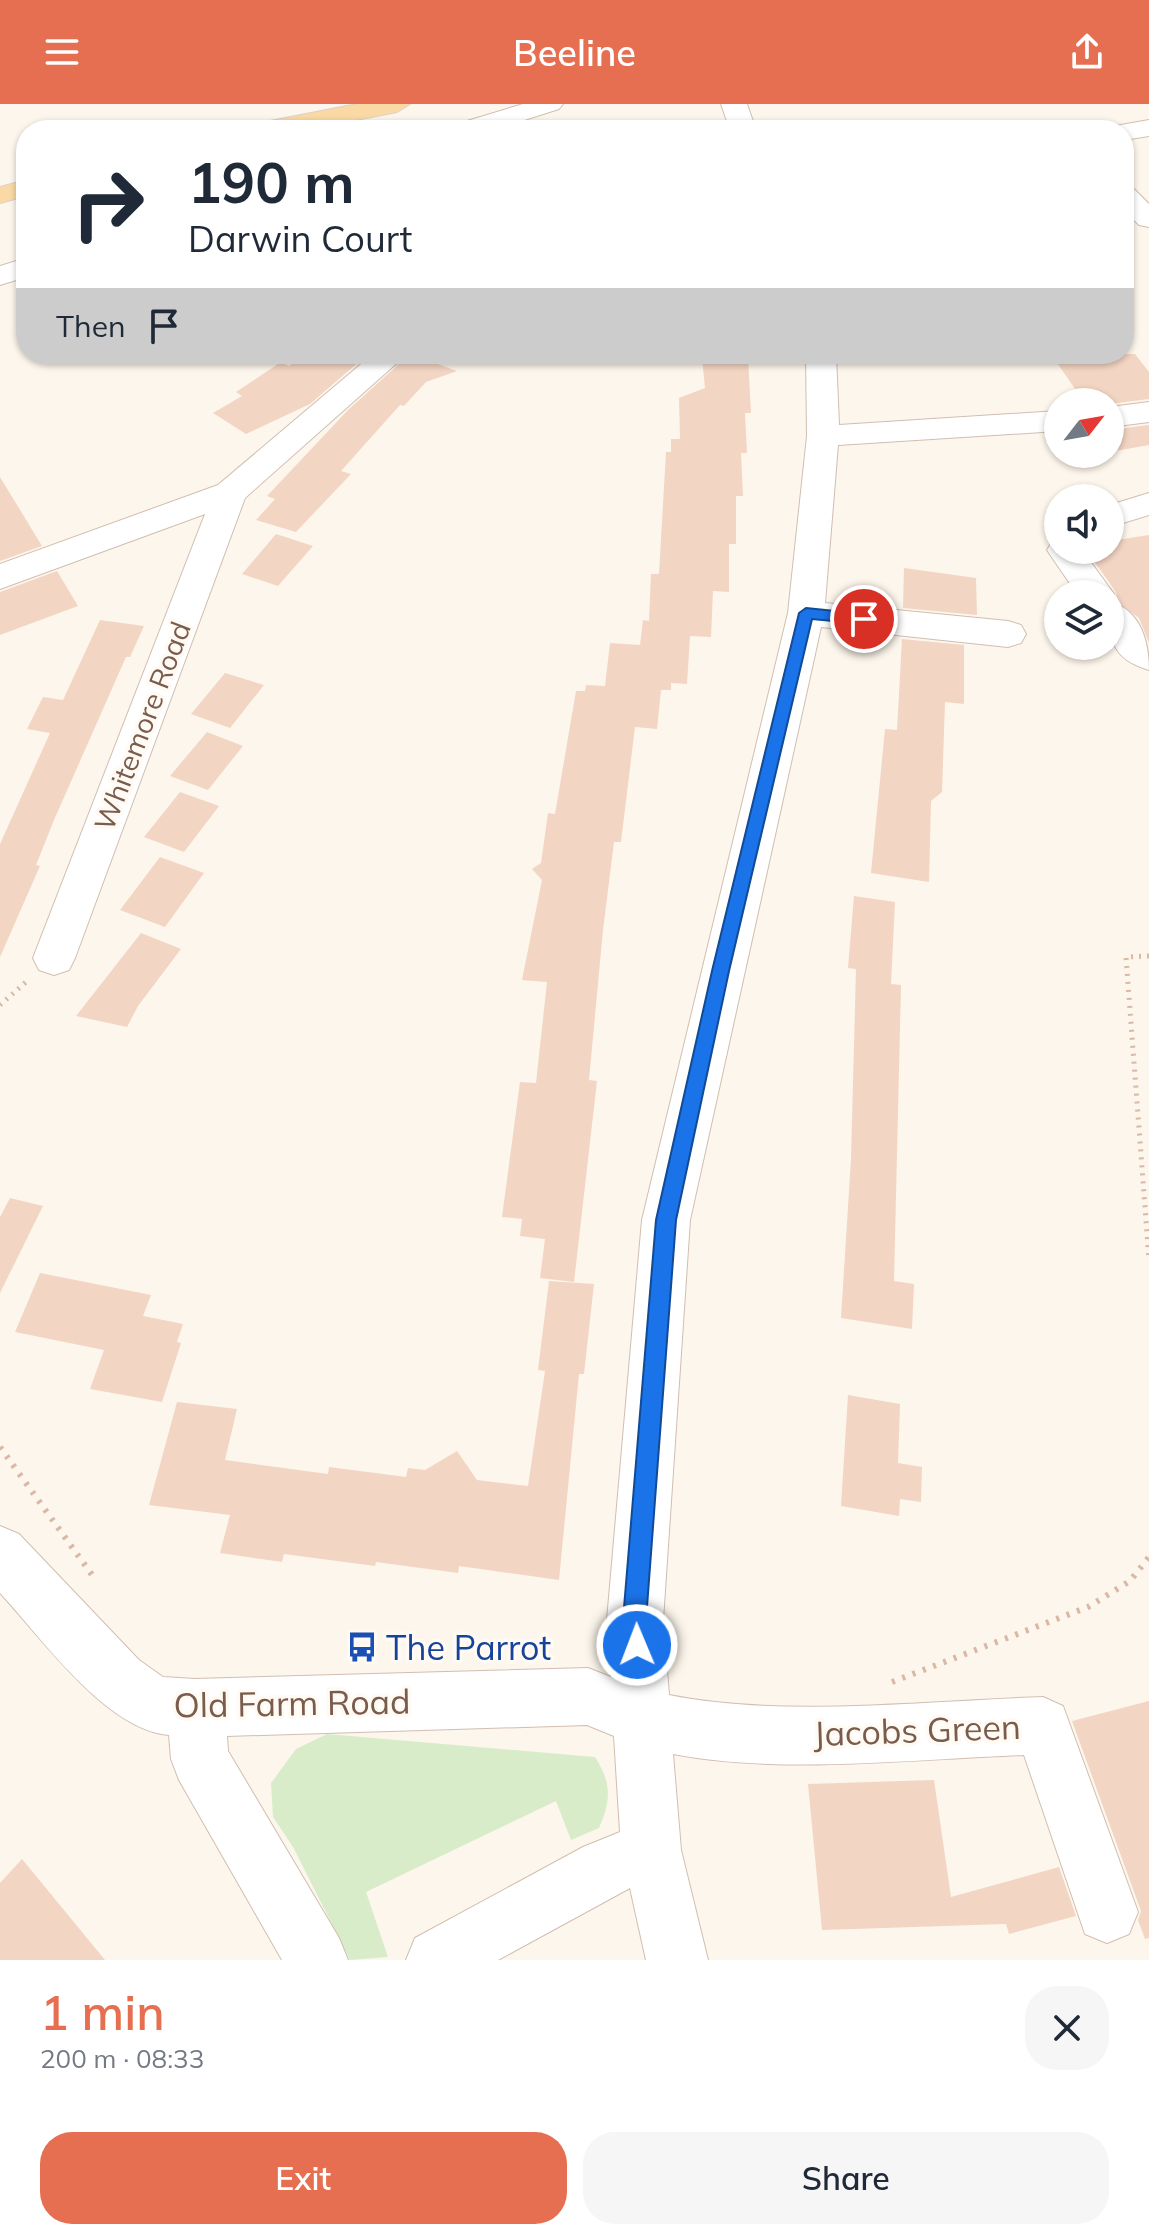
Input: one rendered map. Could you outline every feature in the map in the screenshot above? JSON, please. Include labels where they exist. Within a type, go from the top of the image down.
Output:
[{"type":"main road","points":[[316,120],[397,104]]},
{"type":"street","points":[[498,120],[550,104]]},
{"type":"street","points":[[1144,104],[1149,110]]},
{"type":"street","points":[[1134,205],[1149,219]]},
{"type":"street","name":"Whitemore Road","points":[[0,577],[230,493],[380,364]]},
{"type":"street","points":[[677,1960],[651,1850],[635,1620],[666,1220],[806,613],[823,436],[821,364]]},
{"type":"street","points":[[1124,415],[1149,412]]},
{"type":"street","points":[[823,436],[1044,422]]},
{"type":"street","name":"Whitemore Road","points":[[54,958],[230,493]]},
{"type":"street","points":[[1124,512],[1149,504]]},
{"type":"street","points":[[806,613],[1008,634]]},
{"type":"street","points":[[1124,634],[1149,657]]},
{"type":"street","name":"Old Farm Road","points":[[0,1553],[119,1680],[154,1705],[195,1708],[588,1696],[642,1719]]},
{"type":"street","points":[[195,1708],[200,1759],[317,1960]]},
{"type":"street","name":"Jacobs Green","points":[[642,1719],[729,1733],[1043,1726],[1107,1912]]},
{"type":"street","points":[[437,1960],[604,1868],[651,1850]]},
{"type":"path","points":[[1149,956],[1126,957],[1149,1260]]},
{"type":"path","points":[[0,1447],[29,1492],[103,1589]]},
{"type":"path","points":[[879,1687],[1088,1607],[1130,1581],[1149,1557]]},
{"type":"green space","points":[[327,1734],[595,1757],[607,1784],[606,1809],[599,1828],[571,1840],[556,1801],[366,1892],[388,1957],[350,1960],[293,1847],[273,1817],[271,1783],[296,1749]]},
{"type":"building","points":[[1135,354],[1149,372],[1149,399],[1124,402],[1124,388],[1074,388],[1058,364],[1134,364]]},
{"type":"building","points":[[278,364],[356,364],[310,404],[246,434],[213,413],[242,396],[236,392]]},
{"type":"building","points":[[399,364],[438,364],[457,371],[426,382],[404,406],[400,405],[341,471],[351,474],[296,532],[256,520],[275,499],[267,496],[348,410]]},
{"type":"building","points":[[703,364],[748,364],[751,413],[745,413],[747,453],[741,453],[743,496],[736,496],[736,544],[729,544],[729,592],[713,591],[711,637],[690,636],[687,684],[671,683],[671,690],[661,690],[657,729],[635,727],[621,842],[614,842],[603,930],[589,1080],[597,1081],[574,1282],[540,1278],[545,1239],[520,1236],[522,1219],[502,1217],[520,1082],[536,1083],[547,982],[522,980],[542,880],[532,869],[541,863],[548,813],[555,814],[576,691],[585,691],[586,685],[605,686],[610,643],[640,645],[643,620],[649,621],[651,574],[659,574],[666,452],[671,452],[671,439],[680,439],[679,398],[705,388]]},
{"type":"building","points":[[1149,425],[1149,445],[1124,449],[1124,428]]},
{"type":"building","points":[[0,477],[42,546],[0,561]]},
{"type":"building","points":[[276,534],[313,546],[278,586],[242,574]]},
{"type":"building","points":[[1149,535],[1149,643],[1139,618],[1124,607],[1124,580],[1107,580],[1096,564],[1124,564],[1124,539]]},
{"type":"building","points":[[904,568],[976,578],[977,615],[903,608]]},
{"type":"building","points":[[57,571],[78,606],[0,635],[0,592]]},
{"type":"building","points":[[100,620],[144,626],[130,657],[126,657],[54,820],[36,865],[40,866],[0,957],[0,844],[50,733],[27,729],[43,697],[63,700]]},
{"type":"building","points":[[902,639],[964,645],[964,704],[945,702],[942,792],[931,801],[929,882],[871,873],[885,729],[897,730]]},
{"type":"building","points":[[225,673],[264,685],[230,728],[191,714]]},
{"type":"building","points":[[207,732],[243,746],[208,790],[170,776]]},
{"type":"building","points":[[180,792],[219,806],[184,852],[144,837]]},
{"type":"building","points":[[160,857],[204,873],[165,927],[120,910]]},
{"type":"building","points":[[854,896],[895,902],[891,984],[901,985],[894,1281],[914,1284],[912,1329],[841,1318],[851,1159],[856,969],[848,968]]},
{"type":"building","points":[[141,933],[181,949],[138,1006],[127,1027],[76,1016]]},
{"type":"building","points":[[10,1198],[43,1206],[0,1293],[0,1217]]},
{"type":"building","points":[[40,1273],[151,1295],[143,1316],[183,1324],[177,1342],[181,1343],[162,1402],[90,1389],[104,1350],[15,1332]]},
{"type":"building","points":[[549,1281],[594,1284],[584,1374],[579,1374],[559,1580],[459,1566],[458,1573],[284,1554],[282,1562],[220,1553],[230,1515],[149,1505],[177,1402],[237,1409],[225,1460],[328,1474],[329,1467],[406,1477],[408,1468],[425,1470],[457,1451],[477,1480],[528,1486],[545,1371],[538,1370]]},
{"type":"building","points":[[848,1395],[900,1404],[898,1463],[922,1467],[921,1502],[900,1499],[899,1516],[841,1506]]},
{"type":"building","points":[[1149,1701],[1149,1938],[1145,1939],[1138,1920],[1141,1911],[1072,1721]]},
{"type":"building","points":[[934,1780],[951,1897],[1059,1867],[1076,1916],[1009,1934],[1006,1924],[822,1930],[808,1784]]},
{"type":"building","points":[[22,1859],[105,1960],[0,1960],[0,1883]]},
{"type":"place","name":"The Parrot","points":[[362,1647]]},
{"type":"route","points":[[637,1645],[635,1620],[666,1220],[721,971],[806,613],[864,619]]}]
